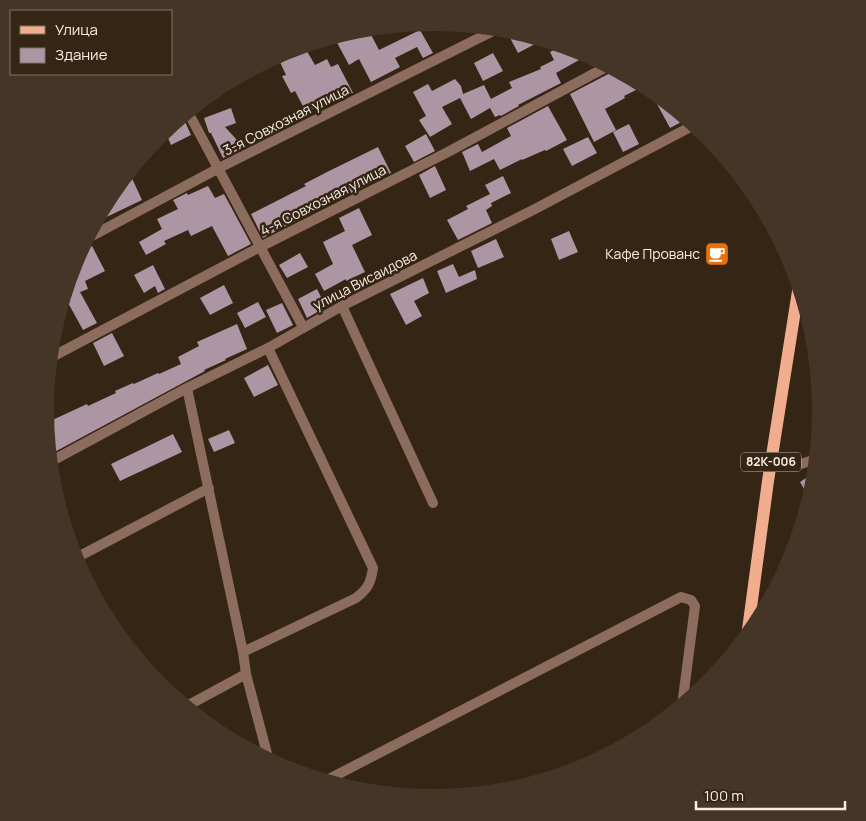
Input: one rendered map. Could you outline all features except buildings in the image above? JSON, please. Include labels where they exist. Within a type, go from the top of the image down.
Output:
[{"type":"main road","name":"82К-006","points":[[749,619],[768,481],[796,303]]},
{"type":"street","name":"3-я Совхозная улица","points":[[99,232],[218,168],[486,35]]},
{"type":"street","name":"4-я Совхозная улица","points":[[58,354],[260,247],[446,153],[601,70]]},
{"type":"street","points":[[191,118],[303,327]]},
{"type":"street","name":"улица Висаидова","points":[[57,458],[188,388],[268,348],[342,306],[687,129]]},
{"type":"street","points":[[342,306],[433,504]]},
{"type":"street","points":[[243,652],[356,598],[365,592],[371,579],[373,568],[268,348]]},
{"type":"street","points":[[188,388],[246,674],[267,752]]},
{"type":"street","points":[[801,464],[809,461]]},
{"type":"street","points":[[82,555],[209,488]]},
{"type":"street","points":[[334,777],[682,597],[690,600],[695,606],[683,696]]},
{"type":"street","points":[[192,703],[246,674]]},
{"type":"place","name":"Кафе Прованс","points":[[717,254]]}]
